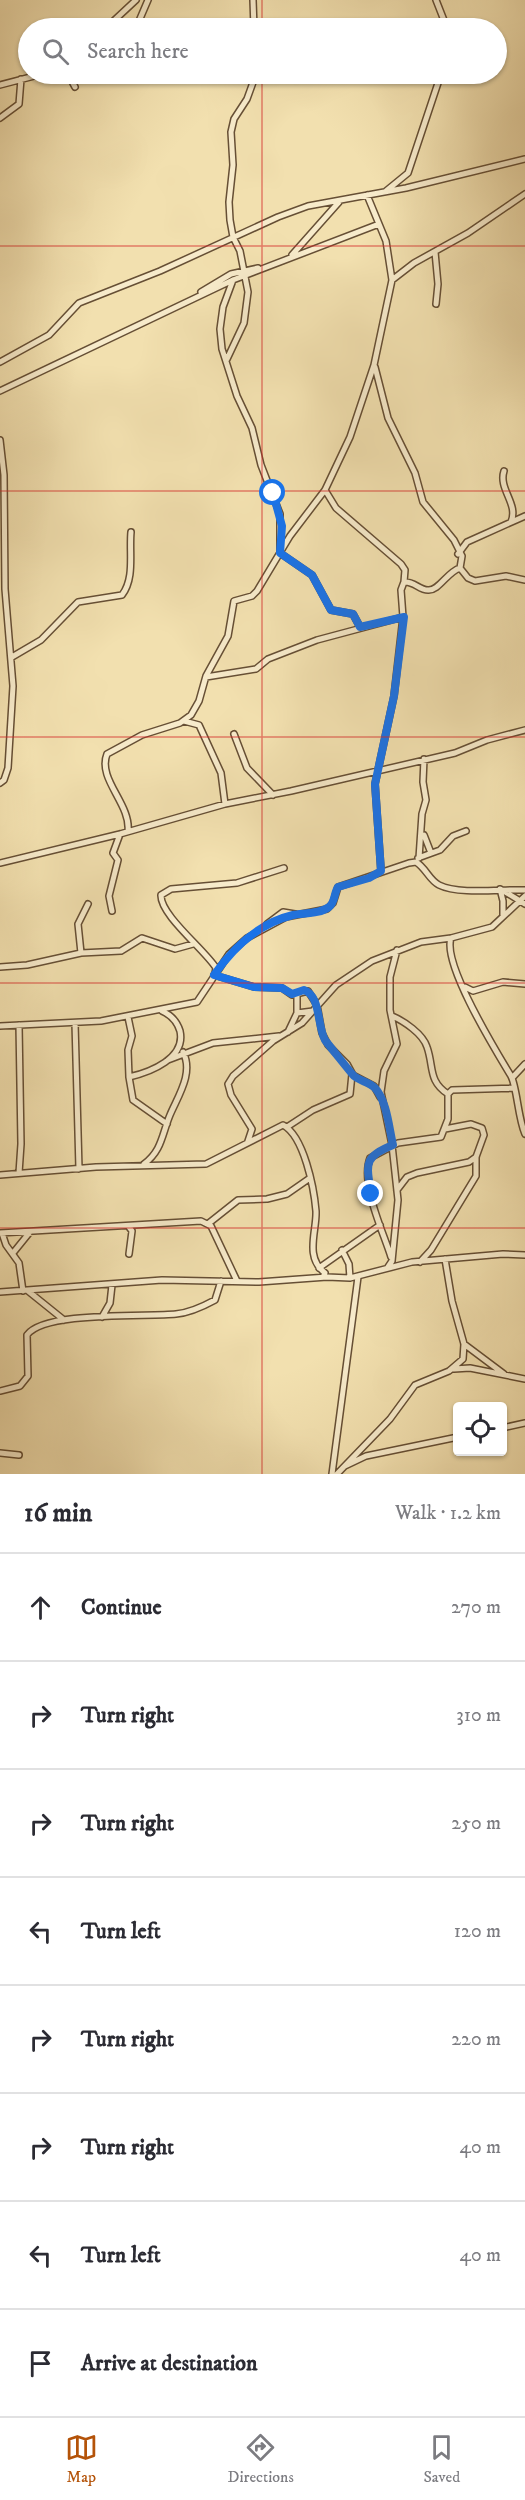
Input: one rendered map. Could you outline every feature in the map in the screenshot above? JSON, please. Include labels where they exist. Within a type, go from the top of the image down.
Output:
[{"type":"street","points":[[117,18],[136,0]]},
{"type":"street","points":[[140,18],[148,0]]},
{"type":"street","points":[[253,0],[254,18]]},
{"type":"street","points":[[436,0],[443,18]]},
{"type":"street","points":[[0,85],[18,80]]},
{"type":"street","points":[[0,118],[18,104],[20,84]]},
{"type":"street","points":[[227,359],[244,323],[248,302],[247,286],[238,245],[233,237],[228,202],[233,165],[231,132],[234,118],[247,99],[252,84]]},
{"type":"street","points":[[385,192],[408,173],[438,84]]},
{"type":"street","points":[[0,362],[50,335],[79,303],[160,271],[308,206],[339,202],[525,159]]},
{"type":"street","points":[[392,280],[414,263],[476,228],[525,194]]},
{"type":"street","points":[[128,831],[129,819],[106,771],[106,754],[142,735],[184,720],[196,706],[206,677],[228,636],[234,601],[252,596],[257,591],[280,553],[325,490],[355,425],[375,365],[392,280],[390,252],[367,195]]},
{"type":"street","points":[[289,258],[339,202]]},
{"type":"street","points":[[195,297],[220,279],[265,267],[379,224]]},
{"type":"street","points":[[435,252],[438,284],[436,304]]},
{"type":"street","points":[[0,391],[235,280],[243,273]]},
{"type":"street","points":[[235,280],[247,286]]},
{"type":"street","points":[[235,280],[222,307],[220,329],[222,349],[237,396],[252,428],[261,465],[280,514],[280,553]]},
{"type":"street","points":[[375,365],[388,418],[415,473],[423,502],[454,540],[462,556],[460,568],[468,578],[475,581],[507,576],[525,580]]},
{"type":"street","points":[[0,440],[4,498],[5,590],[12,657],[13,694],[8,768],[4,780],[0,783]]},
{"type":"street","points":[[504,471],[505,487],[514,511],[512,522]]},
{"type":"street","points":[[325,490],[336,508],[405,570],[401,590],[404,617],[394,696],[376,771],[381,871]]},
{"type":"street","points":[[459,554],[467,542],[525,516]]},
{"type":"street","points":[[12,657],[41,640],[78,602],[122,595],[131,575],[129,562],[131,532]]},
{"type":"street","points":[[454,540],[467,542]]},
{"type":"street","points":[[280,553],[312,575],[331,610],[353,614],[360,627]]},
{"type":"street","points":[[404,582],[411,582],[426,591],[432,590],[448,573],[460,568]]},
{"type":"street","points":[[206,677],[256,669],[268,659],[316,640],[404,617]]},
{"type":"street","points":[[184,720],[199,725],[221,773],[225,804]]},
{"type":"street","points":[[0,862],[120,834],[225,804],[454,753],[487,740],[525,730]]},
{"type":"street","points":[[234,734],[246,768],[273,795]]},
{"type":"street","points":[[419,858],[422,814],[426,800],[423,783],[424,759]]},
{"type":"street","points":[[367,774],[375,784]]},
{"type":"street","points":[[422,830],[431,853]]},
{"type":"street","points":[[409,863],[444,847],[453,836],[466,831]]},
{"type":"street","points":[[112,911],[109,897],[118,860],[112,853],[120,834]]},
{"type":"street","points":[[0,1026],[75,1023],[128,1017],[197,1002],[214,975],[247,938],[264,928],[296,915],[327,909],[333,903],[338,887],[409,863],[416,862],[421,865],[434,882],[442,887],[525,890]]},
{"type":"street","points":[[214,975],[216,968],[163,908],[161,897],[165,891],[237,883],[284,868]]},
{"type":"street","points":[[501,890],[525,904]]},
{"type":"street","points":[[501,890],[503,915]]},
{"type":"street","points":[[248,1142],[252,1129],[231,1095],[228,1084],[233,1076],[280,1036],[302,1023],[336,985],[372,961],[427,940],[451,938],[492,927],[499,923],[503,915],[518,900],[525,896]]},
{"type":"street","points":[[81,953],[78,924],[88,904]]},
{"type":"street","points":[[0,967],[27,965],[81,953],[121,951],[142,938],[175,949],[193,944]]},
{"type":"street","points":[[449,947],[451,938]]},
{"type":"street","points":[[440,939],[449,947],[463,987],[498,1058],[512,1078],[525,1134]]},
{"type":"street","points":[[382,1101],[384,1071],[397,1044],[391,1016],[390,977],[397,951]]},
{"type":"street","points":[[214,975],[246,986],[282,988],[292,994],[308,992],[317,1005],[323,1037],[352,1074],[374,1086],[382,1101],[393,1145],[397,1190],[398,1211],[392,1261],[387,1268]]},
{"type":"street","points":[[463,987],[473,991],[503,982],[525,984]]},
{"type":"street","points":[[288,1032],[297,1013],[297,993]]},
{"type":"street","points":[[160,1010],[174,1018],[182,1040],[178,1050],[168,1060]]},
{"type":"street","points":[[297,1013],[313,1011]]},
{"type":"street","points":[[391,1016],[408,1023],[426,1044],[432,1077],[438,1087],[448,1094]]},
{"type":"street","points":[[128,1017],[132,1036],[128,1050],[129,1077],[135,1103],[167,1124]]},
{"type":"street","points":[[75,1023],[79,1169]]},
{"type":"street","points":[[19,1024],[21,1144],[19,1173]]},
{"type":"street","points":[[129,1077],[147,1072],[183,1052],[223,1041],[280,1036]]},
{"type":"street","points":[[143,1165],[160,1146],[187,1072],[183,1052]]},
{"type":"street","points":[[512,1078],[525,1064]]},
{"type":"street","points":[[0,1175],[143,1165],[210,1163],[278,1126],[287,1127],[313,1110],[350,1094],[352,1074]]},
{"type":"street","points":[[448,1094],[458,1088],[514,1088]]},
{"type":"street","points":[[392,1261],[371,1194],[368,1161],[373,1155],[393,1145],[438,1138],[443,1135],[449,1108],[448,1094]]},
{"type":"street","points":[[420,1262],[431,1250],[474,1180],[476,1157],[484,1136],[480,1126],[471,1124],[445,1129]]},
{"type":"street","points":[[287,1127],[302,1149],[310,1178],[316,1210],[312,1245],[319,1268],[325,1272],[323,1277]]},
{"type":"street","points":[[397,1190],[411,1175],[469,1162],[476,1157]]},
{"type":"street","points":[[209,1223],[238,1200],[267,1199],[287,1194],[310,1178]]},
{"type":"street","points":[[64,1320],[26,1291],[19,1263],[1,1233],[129,1227],[196,1220],[209,1223]]},
{"type":"street","points":[[209,1223],[237,1281]]},
{"type":"street","points":[[319,1268],[380,1225]]},
{"type":"street","points":[[129,1227],[132,1231],[129,1254]]},
{"type":"street","points":[[13,1253],[30,1232]]},
{"type":"street","points":[[342,1250],[349,1264],[350,1278]]},
{"type":"street","points":[[0,1292],[169,1280],[259,1282],[323,1277],[350,1278],[420,1262],[503,1254],[525,1255]]},
{"type":"street","points":[[445,1259],[452,1301],[465,1344],[464,1359],[452,1370]]},
{"type":"street","points":[[332,1474],[358,1277]]},
{"type":"street","points":[[0,1391],[20,1386],[28,1376],[28,1333],[64,1320],[188,1311],[215,1300],[221,1281]]},
{"type":"street","points":[[102,1317],[110,1303],[112,1285]]},
{"type":"street","points":[[465,1344],[505,1375]]},
{"type":"street","points":[[337,1474],[390,1419],[415,1385],[452,1370],[470,1368],[525,1378]]},
{"type":"street","points":[[507,1427],[525,1423]]},
{"type":"street","points":[[341,1468],[366,1456],[453,1438]]},
{"type":"street","points":[[0,1453],[20,1455]]},
{"type":"route","points":[[273,493],[282,526],[280,553],[312,575],[331,610],[353,614],[360,627],[404,617],[394,696],[376,771],[376,820],[381,871],[369,878],[338,887],[333,903],[327,909],[292,915],[256,931],[229,954],[214,975],[246,986],[282,988],[292,994],[304,990],[310,993],[317,1005],[323,1037],[328,1045],[347,1064],[353,1075],[374,1086],[382,1101],[393,1145],[380,1150],[368,1161],[371,1194]]}]
